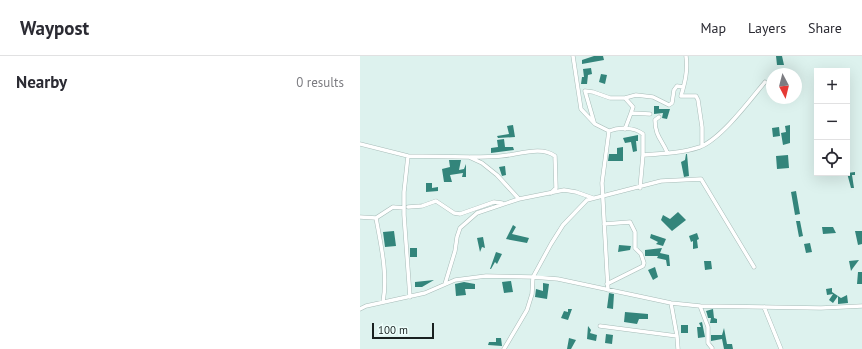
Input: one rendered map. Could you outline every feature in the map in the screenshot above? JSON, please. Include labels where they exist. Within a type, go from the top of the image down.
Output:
[{"type":"street","points":[[573,56],[581,109],[595,124],[609,131],[634,129],[642,134],[643,155],[640,188]]},
{"type":"street","points":[[686,56],[688,68],[681,96],[696,96],[700,106],[702,146]]},
{"type":"street","points":[[643,155],[667,152],[684,152],[702,146],[714,137],[742,110],[765,82]]},
{"type":"street","points":[[577,86],[585,91],[610,98],[625,98],[636,95],[653,97],[669,105],[672,103],[674,90],[677,86],[684,87]]},
{"type":"street","points":[[585,91],[595,124]]},
{"type":"street","points":[[625,98],[634,107],[625,129]]},
{"type":"street","points":[[632,113],[650,114]]},
{"type":"street","points":[[659,117],[655,120],[655,127],[658,138],[667,152]]},
{"type":"street","points":[[608,290],[602,183],[609,131]]},
{"type":"street","points":[[360,144],[408,156],[469,157],[501,156],[536,151],[550,152],[555,156],[556,182],[556,188],[551,194]]},
{"type":"street","points":[[408,156],[406,208],[410,297]]},
{"type":"street","points":[[469,157],[482,163],[519,199]]},
{"type":"street","points":[[504,349],[527,310],[532,294],[533,277],[551,244],[563,225],[587,200],[661,182],[701,179],[754,267]]},
{"type":"street","points":[[445,284],[455,252],[460,228],[477,213],[503,203],[551,194],[564,190],[595,198]]},
{"type":"street","points":[[360,218],[376,218],[393,207],[406,208],[422,206],[436,201],[454,213],[460,214],[494,202],[503,203]]},
{"type":"street","points":[[376,218],[383,265],[385,293],[383,302]]},
{"type":"street","points":[[604,224],[630,222],[636,232],[635,248],[641,254],[644,263],[643,266],[608,284]]},
{"type":"street","points":[[360,309],[366,306],[425,293],[445,284],[466,278],[533,277],[558,279],[671,303],[700,306],[821,308],[862,306]]},
{"type":"street","points":[[671,303],[678,349]]},
{"type":"street","points":[[700,306],[708,327],[708,343],[712,348]]},
{"type":"street","points":[[764,307],[781,349]]},
{"type":"street","points":[[600,326],[677,336]]},
{"type":"building","points":[[594,56],[603,56],[604,60],[582,64],[582,60]]},
{"type":"building","points":[[776,56],[782,56],[784,65],[777,65]]},
{"type":"building","points":[[591,68],[592,74],[588,75],[587,84],[581,84],[582,77],[584,77],[583,69]]},
{"type":"building","points":[[601,74],[607,75],[605,84],[599,82]]},
{"type":"building","points":[[654,106],[659,106],[659,109],[670,109],[667,119],[662,118],[663,113],[654,114]]},
{"type":"building","points":[[513,125],[515,137],[498,138],[497,136],[509,134],[507,126]]},
{"type":"building","points":[[790,125],[790,143],[783,145],[781,133],[786,132],[785,126]]},
{"type":"building","points":[[779,127],[780,136],[773,137],[772,128]]},
{"type":"building","points":[[638,135],[638,141],[636,141],[637,151],[633,152],[631,142],[625,143],[623,138]]},
{"type":"building","points":[[504,139],[505,147],[513,147],[514,150],[491,153],[491,148],[498,147],[497,140]]},
{"type":"building","points":[[623,147],[623,161],[608,161],[609,154],[617,154],[617,148]]},
{"type":"building","points":[[686,154],[689,176],[684,177],[681,162],[685,160]]},
{"type":"building","points":[[788,155],[789,168],[777,169],[776,156]]},
{"type":"building","points":[[449,160],[461,160],[459,170],[464,169],[466,164],[466,177],[462,177],[463,173],[450,175],[452,182],[444,182],[442,169],[450,167]]},
{"type":"building","points":[[505,166],[506,175],[502,176],[499,167]]},
{"type":"building","points":[[855,172],[855,175],[852,175],[854,188],[851,188],[848,176],[850,176],[850,173]]},
{"type":"building","points":[[426,183],[432,183],[432,188],[438,187],[438,191],[426,192]]},
{"type":"building","points":[[796,191],[800,214],[795,215],[791,192]]},
{"type":"building","points":[[678,212],[686,220],[672,231],[661,220],[663,215],[670,219]]},
{"type":"building","points":[[796,221],[800,221],[803,236],[799,237]]},
{"type":"building","points":[[513,225],[516,227],[512,234],[529,238],[527,243],[506,239]]},
{"type":"building","points":[[822,227],[833,227],[836,233],[823,234]]},
{"type":"building","points":[[394,231],[396,246],[385,247],[383,232]]},
{"type":"building","points":[[855,231],[862,231],[862,244],[858,245]]},
{"type":"building","points":[[697,233],[699,239],[697,240],[698,248],[693,249],[693,241],[691,242],[689,236]]},
{"type":"building","points":[[651,234],[666,239],[663,246],[656,244],[658,242],[650,238]]},
{"type":"building","points":[[483,237],[485,248],[482,247],[480,252],[477,238]]},
{"type":"building","points":[[810,243],[812,252],[806,253],[804,244]]},
{"type":"building","points":[[619,245],[631,246],[630,250],[618,252]]},
{"type":"building","points":[[410,248],[417,248],[417,257],[410,257]]},
{"type":"building","points":[[662,248],[660,253],[669,255],[670,266],[667,266],[666,260],[657,258],[658,256],[645,256],[645,250]]},
{"type":"building","points":[[496,252],[502,254],[497,264],[495,262],[490,269]]},
{"type":"building","points":[[859,260],[853,268],[851,271],[849,261]]},
{"type":"building","points":[[704,261],[711,261],[712,269],[705,270]]},
{"type":"building","points":[[655,267],[658,277],[653,280],[648,270]]},
{"type":"building","points":[[858,272],[862,272],[862,284],[857,284]]},
{"type":"building","points":[[434,280],[422,287],[415,287],[415,282]]},
{"type":"building","points":[[511,281],[513,292],[504,293],[502,282]]},
{"type":"building","points":[[464,282],[475,284],[475,289],[465,289],[466,295],[456,296],[455,284]]},
{"type":"building","points":[[543,283],[549,284],[547,299],[535,297],[536,289],[543,291]]},
{"type":"building","points":[[832,288],[832,292],[838,296],[833,303],[829,300],[833,294],[827,295],[826,289]]},
{"type":"building","points":[[609,293],[614,294],[613,309],[607,308]]},
{"type":"building","points":[[847,295],[848,303],[838,304],[838,296],[841,298]]},
{"type":"building","points":[[568,309],[572,309],[568,320],[561,318],[564,311],[568,312]]},
{"type":"building","points":[[713,309],[714,318],[717,319],[717,323],[710,323],[711,318],[708,318],[706,311]]},
{"type":"building","points":[[625,312],[648,314],[648,319],[639,319],[637,324],[624,322]]},
{"type":"building","points":[[702,322],[705,337],[698,338],[697,327],[701,327],[699,323]]},
{"type":"building","points":[[681,325],[688,325],[688,333],[681,333]]},
{"type":"building","points":[[588,326],[591,330],[590,333],[597,335],[596,341],[587,339]]},
{"type":"building","points":[[724,328],[727,344],[732,344],[733,349],[724,349],[722,339],[711,341],[711,335],[722,335]]},
{"type":"building","points":[[606,334],[613,335],[612,344],[605,343]]},
{"type":"building","points":[[496,338],[501,338],[502,346],[488,345],[489,342],[496,342]]},
{"type":"building","points":[[569,338],[576,340],[571,349],[567,349]]}]
